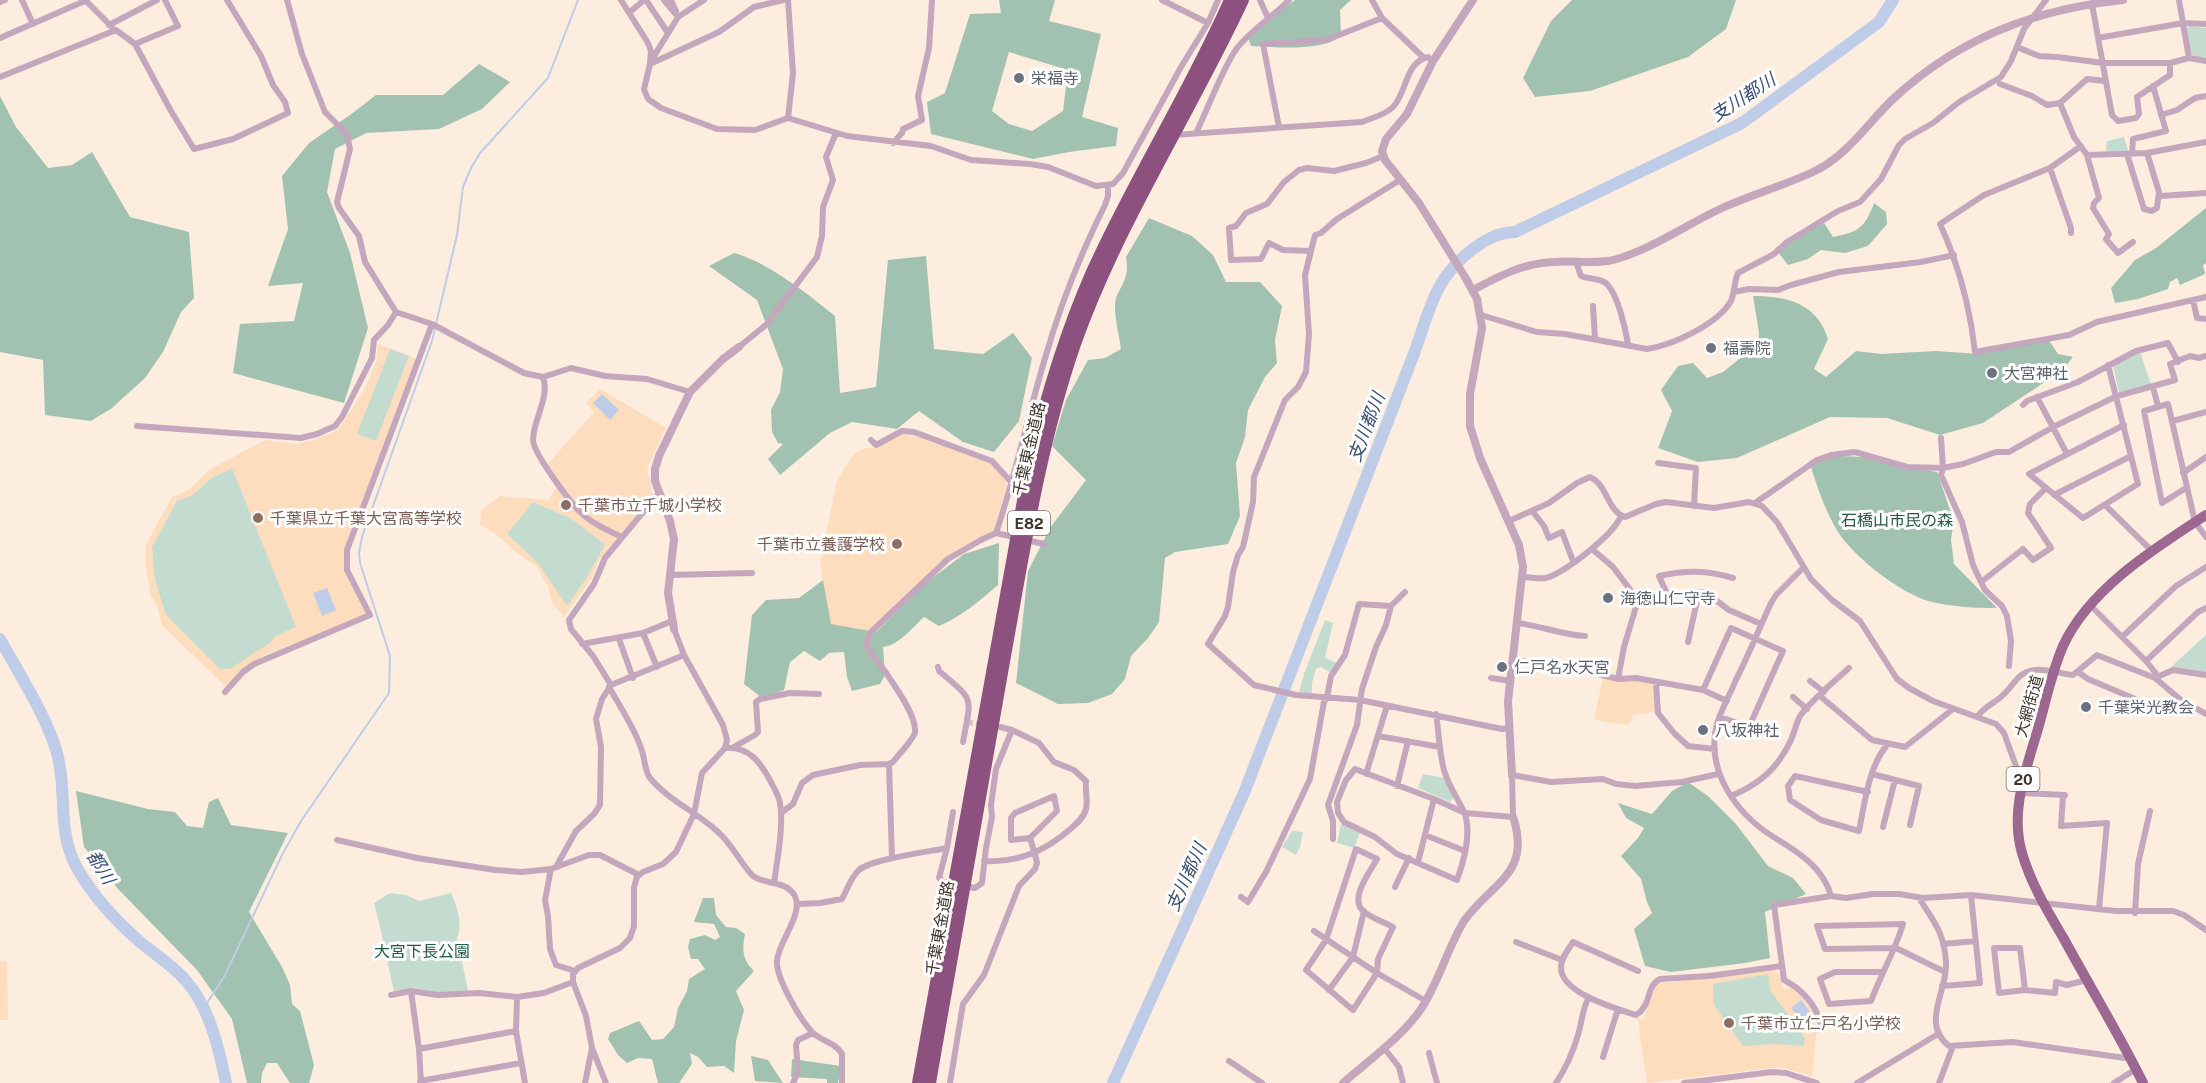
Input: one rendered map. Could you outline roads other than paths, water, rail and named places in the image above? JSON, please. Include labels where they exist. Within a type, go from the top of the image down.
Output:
[{"type":"highway","name":"千葉東金道路","points":[[918,1083],[1030,462],[1049,389],[1072,321],[1093,271],[1121,212],[1209,47],[1230,0]]},
{"type":"highway","name":"千葉東金道路","points":[[930,1083],[1029,520],[1058,397],[1092,299],[1110,257],[1209,70],[1243,0]]},
{"type":"main road","name":"大網街道","points":[[2143,1083],[2043,902],[2027,868],[2019,842],[2018,813],[2023,778],[2054,673],[2067,639],[2103,592],[2152,551],[2206,515]]},
{"type":"street","points":[[0,2],[5,0]]},
{"type":"street","points":[[22,0],[33,24]]},
{"type":"street","points":[[0,38],[86,0],[110,25],[135,44],[194,149],[233,139],[288,113],[285,102],[273,84],[261,56],[227,0]]},
{"type":"street","points":[[110,25],[157,0]]},
{"type":"street","points":[[135,44],[178,26],[165,0]]},
{"type":"street","points":[[287,0],[302,54],[325,112],[347,134],[350,142],[338,202],[339,208],[359,236],[365,262],[396,312],[432,324],[524,373],[543,376],[571,368],[605,376],[647,379],[690,392]]},
{"type":"street","points":[[621,0],[651,51],[644,89],[648,99],[661,108],[707,126],[717,129],[755,130],[788,118],[827,129],[836,134],[931,146],[971,160],[1048,167],[1090,184],[1108,185],[1113,184],[1123,173],[1208,22],[1218,0]]},
{"type":"street","points":[[630,12],[645,0],[668,33]]},
{"type":"street","points":[[664,0],[678,17]]},
{"type":"street","points":[[671,0],[678,17]]},
{"type":"street","points":[[688,0],[692,7]]},
{"type":"street","points":[[650,64],[678,17],[704,0]]},
{"type":"street","points":[[650,64],[719,32],[754,7],[783,0]]},
{"type":"street","points":[[788,0],[793,73],[788,118]]},
{"type":"street","points":[[893,143],[903,133],[903,129],[922,120],[918,96],[929,48],[932,0]]},
{"type":"street","points":[[1161,0],[1208,22]]},
{"type":"street","points":[[1260,0],[1268,18]]},
{"type":"street","points":[[1196,134],[1236,49],[1251,32],[1279,11],[1289,0]]},
{"type":"street","points":[[1372,0],[1382,18],[1428,59]]},
{"type":"street","points":[[1343,1083],[1384,1048],[1416,1016],[1426,1001],[1464,921],[1502,882],[1513,866],[1519,844],[1513,817],[1508,728],[1510,681],[1518,623],[1522,557],[1509,521],[1480,458],[1470,426],[1469,405],[1481,339],[1481,315],[1466,277],[1412,192],[1400,180],[1383,156],[1384,143],[1407,114],[1428,59],[1473,0]]},
{"type":"street","points":[[1481,315],[1537,333],[1595,338],[1647,349],[1692,333],[1708,323],[1730,303],[1738,273],[1774,254],[1787,242],[1866,197],[1881,179],[1899,145],[1905,139],[2001,77],[2030,20],[2046,0]]},
{"type":"street","points":[[1473,290],[1529,265],[1555,261],[1609,261],[1627,255],[1719,209],[1822,168],[1839,155],[1892,100],[1925,72],[1969,44],[2061,9],[2123,0]]},
{"type":"street","points":[[2179,0],[2189,58]]},
{"type":"street","points":[[2092,4],[2112,115],[2118,122],[2136,118],[2139,114],[2137,96],[2170,75],[2170,63]]},
{"type":"street","points":[[1278,127],[1263,44],[1326,40],[1382,18]]},
{"type":"street","points":[[2098,38],[2183,23],[2206,24]]},
{"type":"street","points":[[0,77],[116,30]]},
{"type":"street","points":[[2018,46],[2039,56],[2103,63],[2170,63],[2189,58],[2206,61]]},
{"type":"street","points":[[1143,137],[1362,122],[1387,112],[1397,101],[1414,66],[1428,59]]},
{"type":"street","points":[[2000,84],[2032,96],[2047,105],[2060,103],[2087,79],[2105,81]]},
{"type":"street","points":[[2147,153],[2160,196],[2157,208],[2152,211],[2144,209],[2129,154],[2133,139],[2166,131],[2153,86]]},
{"type":"street","points":[[2162,115],[2177,110],[2195,98],[2206,96]]},
{"type":"street","points":[[2060,103],[2074,137],[2087,155],[2099,198],[2092,208],[2109,234],[2106,239],[2118,253],[2133,242]]},
{"type":"street","points":[[728,748],[726,731],[684,655],[673,625],[668,593],[674,539],[670,521],[658,493],[655,469],[690,392],[723,359],[767,324],[817,256],[822,236],[823,207],[833,180],[826,158],[836,134]]},
{"type":"street","points":[[2087,155],[2147,153],[2206,142]]},
{"type":"street","points":[[2081,146],[2050,168],[1984,195],[1940,224],[1953,255],[1970,315],[1975,352],[2069,335],[2097,322],[2206,297]]},
{"type":"street","points":[[1310,251],[1283,250],[1269,243],[1261,259],[1231,260],[1229,228],[1236,226],[1246,213],[1267,204],[1284,182],[1299,170],[1307,168],[1334,171],[1383,156]]},
{"type":"street","points":[[2050,168],[2072,228],[2071,233]]},
{"type":"street","points":[[1400,180],[1337,219],[1321,234],[1315,235],[1305,275],[1309,334],[1306,372],[1298,387],[1285,400],[1254,477],[1250,513],[1243,547],[1233,572],[1228,607],[1208,644],[1248,681],[1270,689],[1296,695],[1360,700],[1502,729],[1508,728]]},
{"type":"street","points":[[996,533],[1013,483],[1046,354],[1074,273],[1105,205],[1108,185]]},
{"type":"street","points":[[2160,196],[2206,193]]},
{"type":"street","points":[[1734,292],[1749,289],[1778,290],[1839,272],[1921,262],[1953,255]]},
{"type":"street","points":[[1576,262],[1581,276],[1588,280],[1603,281],[1608,287],[1625,323],[1628,345]]},
{"type":"street","points":[[2193,300],[2197,318],[2206,320]]},
{"type":"street","points":[[1593,306],[1595,338]]},
{"type":"street","points":[[137,426],[301,438],[336,426],[357,392],[369,366],[374,340],[396,312]]},
{"type":"street","points":[[225,692],[243,672],[254,664],[369,615],[347,570],[347,550],[432,324]]},
{"type":"street","points":[[2023,405],[2027,401],[2078,382],[2136,351],[2168,343],[2178,362]]},
{"type":"street","points":[[1509,521],[1533,512],[1590,477],[1602,485],[1616,512],[1621,516],[1628,516],[1661,503],[1714,508],[1755,503],[1817,460],[1831,455],[1855,452],[1907,467],[1943,468],[1963,464],[1995,452],[2009,452],[2053,427],[2117,396],[2175,380],[2170,364],[2190,357],[2206,356]]},
{"type":"street","points":[[2108,364],[2117,396],[2124,424],[2138,484],[2083,518],[2029,474],[2124,424]]},
{"type":"street","points":[[543,376],[546,387],[532,442],[542,463],[579,511],[597,524],[622,537]]},
{"type":"street","points":[[2152,387],[2158,406]]},
{"type":"street","points":[[2037,397],[2067,454]]},
{"type":"street","points":[[2186,488],[2162,503],[2144,411],[2168,404],[2195,522],[2206,537]]},
{"type":"street","points":[[2173,422],[2206,412]]},
{"type":"street","points":[[871,441],[876,445],[902,431],[914,432],[992,461],[1013,483]]},
{"type":"street","points":[[1941,438],[1943,468],[1941,475],[1962,522],[1973,565],[1986,590],[2002,606],[2007,616],[2011,641],[2009,666]]},
{"type":"street","points":[[2054,495],[2131,456]]},
{"type":"street","points":[[2183,473],[2206,457]]},
{"type":"street","points":[[1658,463],[1696,468],[1694,506]]},
{"type":"street","points":[[1981,582],[2023,549],[2033,560],[2051,548],[2028,513],[2030,504],[2046,488]]},
{"type":"street","points":[[658,493],[605,558],[594,584],[569,620],[571,629],[592,656],[636,734],[649,777],[724,838],[754,876],[789,889],[796,898],[798,904],[778,953],[777,967],[786,993],[813,1033],[833,1044],[842,1054],[844,1059],[842,1083]]},
{"type":"street","points":[[1755,503],[1762,506],[1777,522],[1816,586],[1860,621],[1897,679],[1909,688],[1953,709],[1978,716],[1999,727],[2023,778]]},
{"type":"street","points":[[2105,505],[2152,551]]},
{"type":"street","points":[[1533,512],[1544,526],[1549,538],[1563,532],[1573,561]]},
{"type":"street","points":[[1522,577],[1544,578],[1560,572],[1592,549],[1621,516]]},
{"type":"street","points":[[781,813],[793,804],[802,783],[813,775],[860,765],[890,764],[913,737],[915,724],[906,703],[867,650],[868,636],[948,559],[996,533],[1044,544]]},
{"type":"street","points":[[1592,549],[1613,567],[1638,600],[1624,647],[1618,679]]},
{"type":"street","points":[[2122,637],[2176,586],[2206,567]]},
{"type":"street","points":[[1803,568],[1776,595],[1761,624],[1716,727],[1715,749],[1718,774],[1731,796],[1758,826],[1806,857],[1831,896]]},
{"type":"street","points":[[1733,578],[1697,570],[1659,576],[1667,594],[1706,592],[1729,610],[1761,624]]},
{"type":"street","points":[[670,575],[752,573]]},
{"type":"street","points":[[1333,838],[1333,821],[1328,804],[1357,725],[1360,700],[1391,606],[1405,592]]},
{"type":"street","points":[[1688,642],[1699,592]]},
{"type":"street","points":[[1241,897],[1248,902],[1261,882],[1310,778],[1331,676],[1345,655],[1359,604],[1391,606]]},
{"type":"street","points":[[2091,606],[2146,661],[2156,677],[2181,700],[2206,714]]},
{"type":"street","points":[[2146,661],[2198,612],[2206,608]]},
{"type":"street","points":[[1518,623],[1543,627],[1569,635],[1586,636]]},
{"type":"street","points":[[582,645],[619,639],[673,625]]},
{"type":"street","points":[[1703,690],[1731,628],[1783,651],[1749,727],[1720,717]]},
{"type":"street","points":[[643,633],[657,667]]},
{"type":"street","points":[[619,639],[633,678]]},
{"type":"street","points":[[684,655],[610,686],[602,699],[596,719],[601,747],[600,805],[576,831],[554,868],[545,900],[550,949],[556,965],[575,971],[620,948],[630,938],[634,926],[634,887],[639,875],[670,859],[676,852],[694,814],[702,773],[728,748],[758,732],[756,702],[760,699],[790,693],[819,694]]},
{"type":"street","points":[[1978,716],[2027,671],[2038,668],[2073,675],[2097,655],[2156,677],[2173,670],[2206,675]]},
{"type":"street","points":[[1514,659],[1535,664],[1567,666],[1618,679],[1636,678],[1703,690],[1726,701]]},
{"type":"street","points":[[938,667],[939,671],[969,699],[970,705],[963,742]]},
{"type":"street","points":[[1731,796],[1760,781],[1779,763],[1800,717],[1849,668]]},
{"type":"street","points":[[2078,672],[2088,680],[2140,701]]},
{"type":"street","points":[[1491,678],[1510,681]]},
{"type":"street","points":[[1810,681],[1872,740],[1887,745],[1905,747],[1953,709]]},
{"type":"street","points":[[1656,683],[1658,713],[1674,733],[1688,746],[1715,749]]},
{"type":"street","points":[[1793,697],[1807,709]]},
{"type":"street","points":[[1366,774],[1387,706]]},
{"type":"street","points":[[1436,714],[1443,767],[1449,784],[1465,813],[1467,823],[1465,851],[1457,880],[1397,854],[1375,837],[1344,822],[1338,813],[1337,802],[1346,780],[1355,769],[1465,813],[1513,817]]},
{"type":"street","points":[[984,861],[1005,861],[1035,854],[1049,846],[1079,821],[1086,809],[1086,781],[1074,770],[1054,762],[1039,744],[1012,730],[1000,727]]},
{"type":"street","points":[[953,812],[939,878],[944,882],[975,888],[982,883],[992,817],[996,769],[1012,730]]},
{"type":"street","points":[[1378,736],[1440,747]]},
{"type":"street","points":[[1998,740],[2007,740]]},
{"type":"street","points":[[1397,786],[1408,741]]},
{"type":"street","points":[[1868,792],[1795,776],[1788,786],[1790,801],[1821,820],[1859,831],[1868,792],[1872,774],[1879,755],[1887,745]]},
{"type":"street","points":[[728,748],[759,760],[778,795],[781,813],[774,883]]},
{"type":"street","points":[[890,764],[892,858]]},
{"type":"street","points":[[1512,775],[1551,782],[1603,778],[1635,786],[1682,782],[1718,774]]},
{"type":"street","points":[[1872,774],[1919,786],[1910,825]]},
{"type":"street","points":[[1883,827],[1895,780]]},
{"type":"street","points":[[2021,793],[2065,795],[2061,826],[2107,823],[2099,909]]},
{"type":"street","points":[[1054,796],[1057,811],[1030,838],[1011,840],[1011,818],[1015,813],[1054,796]]},
{"type":"street","points":[[1418,862],[1434,799]]},
{"type":"street","points":[[2135,913],[2138,864],[2150,811]]},
{"type":"street","points":[[1425,835],[1465,851]]},
{"type":"street","points":[[950,1083],[963,1004],[984,975],[994,954],[1019,886],[1035,869],[1037,863],[1030,838]]},
{"type":"street","points":[[337,840],[417,858],[522,872],[554,868],[589,855],[600,855],[639,875]]},
{"type":"street","points":[[798,904],[842,899],[861,868],[892,858],[946,848]]},
{"type":"street","points":[[1356,849],[1377,859],[1359,895],[1358,903],[1364,911],[1393,927],[1378,958],[1377,973],[1353,1010],[1306,970],[1326,940],[1356,849]]},
{"type":"street","points":[[1395,887],[1409,858]]},
{"type":"street","points":[[1821,1025],[1818,1013],[1796,986],[1784,980],[1774,905],[1831,896],[1846,898],[1874,894],[1899,894],[1919,898],[1971,895],[2014,902],[2043,902],[2135,913],[2173,911],[2184,915],[2206,930]]},
{"type":"street","points":[[1942,986],[1980,983],[1971,895]]},
{"type":"street","points":[[1919,898],[1940,928],[1946,972],[1935,1016],[1938,1034],[1949,1046],[2012,1042],[2125,1058],[2128,1055]]},
{"type":"street","points":[[1329,990],[1353,957],[1364,911]]},
{"type":"street","points":[[1882,972],[1835,972],[1820,979],[1829,1004],[1871,1001],[1882,972],[1896,948],[1903,924],[1817,926],[1826,949],[1896,948],[1946,972]]},
{"type":"street","points":[[1314,931],[1377,973],[1426,1001]]},
{"type":"street","points":[[1943,944],[1976,941]]},
{"type":"street","points":[[1516,942],[1562,960]]},
{"type":"street","points":[[1638,970],[1573,942],[1562,960],[1561,968],[1564,978],[1588,999],[1636,1015],[1645,1010],[1654,983],[1660,979],[1709,976],[1782,966]]},
{"type":"street","points":[[2025,990],[2020,948],[1994,948],[1999,993],[2025,990],[2055,993],[2056,982],[2067,985],[2087,980]]},
{"type":"street","points":[[575,971],[573,982],[586,1016],[592,1048],[606,1083]]},
{"type":"street","points":[[391,995],[411,991],[438,994],[479,993],[517,997],[544,993],[573,982]]},
{"type":"street","points":[[411,991],[419,1049],[420,1082],[521,1063]]},
{"type":"street","points":[[517,997],[516,1031],[525,1083]]},
{"type":"street","points":[[1556,1083],[1565,1070],[1588,999]]},
{"type":"street","points":[[1603,1057],[1618,1009]]},
{"type":"street","points":[[419,1049],[516,1031]]},
{"type":"street","points":[[792,1083],[798,1072],[796,1045],[798,1040],[813,1033]]},
{"type":"street","points":[[1857,1083],[1938,1034]]},
{"type":"street","points":[[1939,1083],[1953,1046]]},
{"type":"street","points":[[585,1083],[592,1048]]},
{"type":"street","points":[[1384,1048],[1399,1067],[1403,1083]]},
{"type":"street","points":[[1429,1053],[1437,1083]]},
{"type":"street","points":[[1229,1061],[1259,1082]]},
{"type":"street","points":[[2114,1083],[2136,1069]]},
{"type":"street","points":[[1684,1083],[1772,1072],[1786,1073],[1817,1083]]},
{"type":"water","points":[[602,394],[619,410],[610,420],[593,403]]},
{"type":"water","points":[[327,588],[336,610],[322,616],[313,593]]},
{"type":"water","points":[[1801,1000],[1815,1019],[1806,1026],[1791,1008]]},
{"type":"waterway","points":[[203,1009],[224,977],[282,855],[301,821],[389,693],[390,656],[360,563],[362,537],[432,341],[457,235],[463,187],[480,153],[548,78],[578,0]]},
{"type":"waterway","name":"支川都川","points":[[1113,1083],[1244,793],[1435,295],[1450,271],[1473,249],[1488,239],[1515,232],[1742,123],[1879,22],[1893,0]]},
{"type":"waterway","name":"都川","points":[[0,639],[32,695],[57,753],[62,782],[64,825],[77,868],[97,898],[113,916],[139,941],[176,970],[195,993],[208,1017],[226,1083]]},
{"type":"tunnel","points":[[967,722],[985,725]]},
{"type":"place","name":"栄福寺","points":[[1019,78]]},
{"type":"place","name":"福壽院","points":[[1711,348]]},
{"type":"place","name":"大宮神社","points":[[1992,373]]},
{"type":"place","name":"千葉市立千城小学校","points":[[566,505]]},
{"type":"place","name":"千葉県立千葉大宮高等学校","points":[[258,518]]},
{"type":"place","name":"千葉市立養護学校","points":[[897,544]]},
{"type":"place","name":"海徳山仁守寺","points":[[1608,598]]},
{"type":"place","name":"仁戸名水天宮","points":[[1502,667]]},
{"type":"place","name":"千葉栄光教会","points":[[2086,707]]},
{"type":"place","name":"八坂神社","points":[[1703,730]]},
{"type":"place","name":"千葉市立仁戸名小学校","points":[[1729,1023]]},
{"type":"park label","name":"石橋山市民の森","points":[[1897,520]]},
{"type":"park label","name":"大宮下長公園","points":[[422,951]]}]
